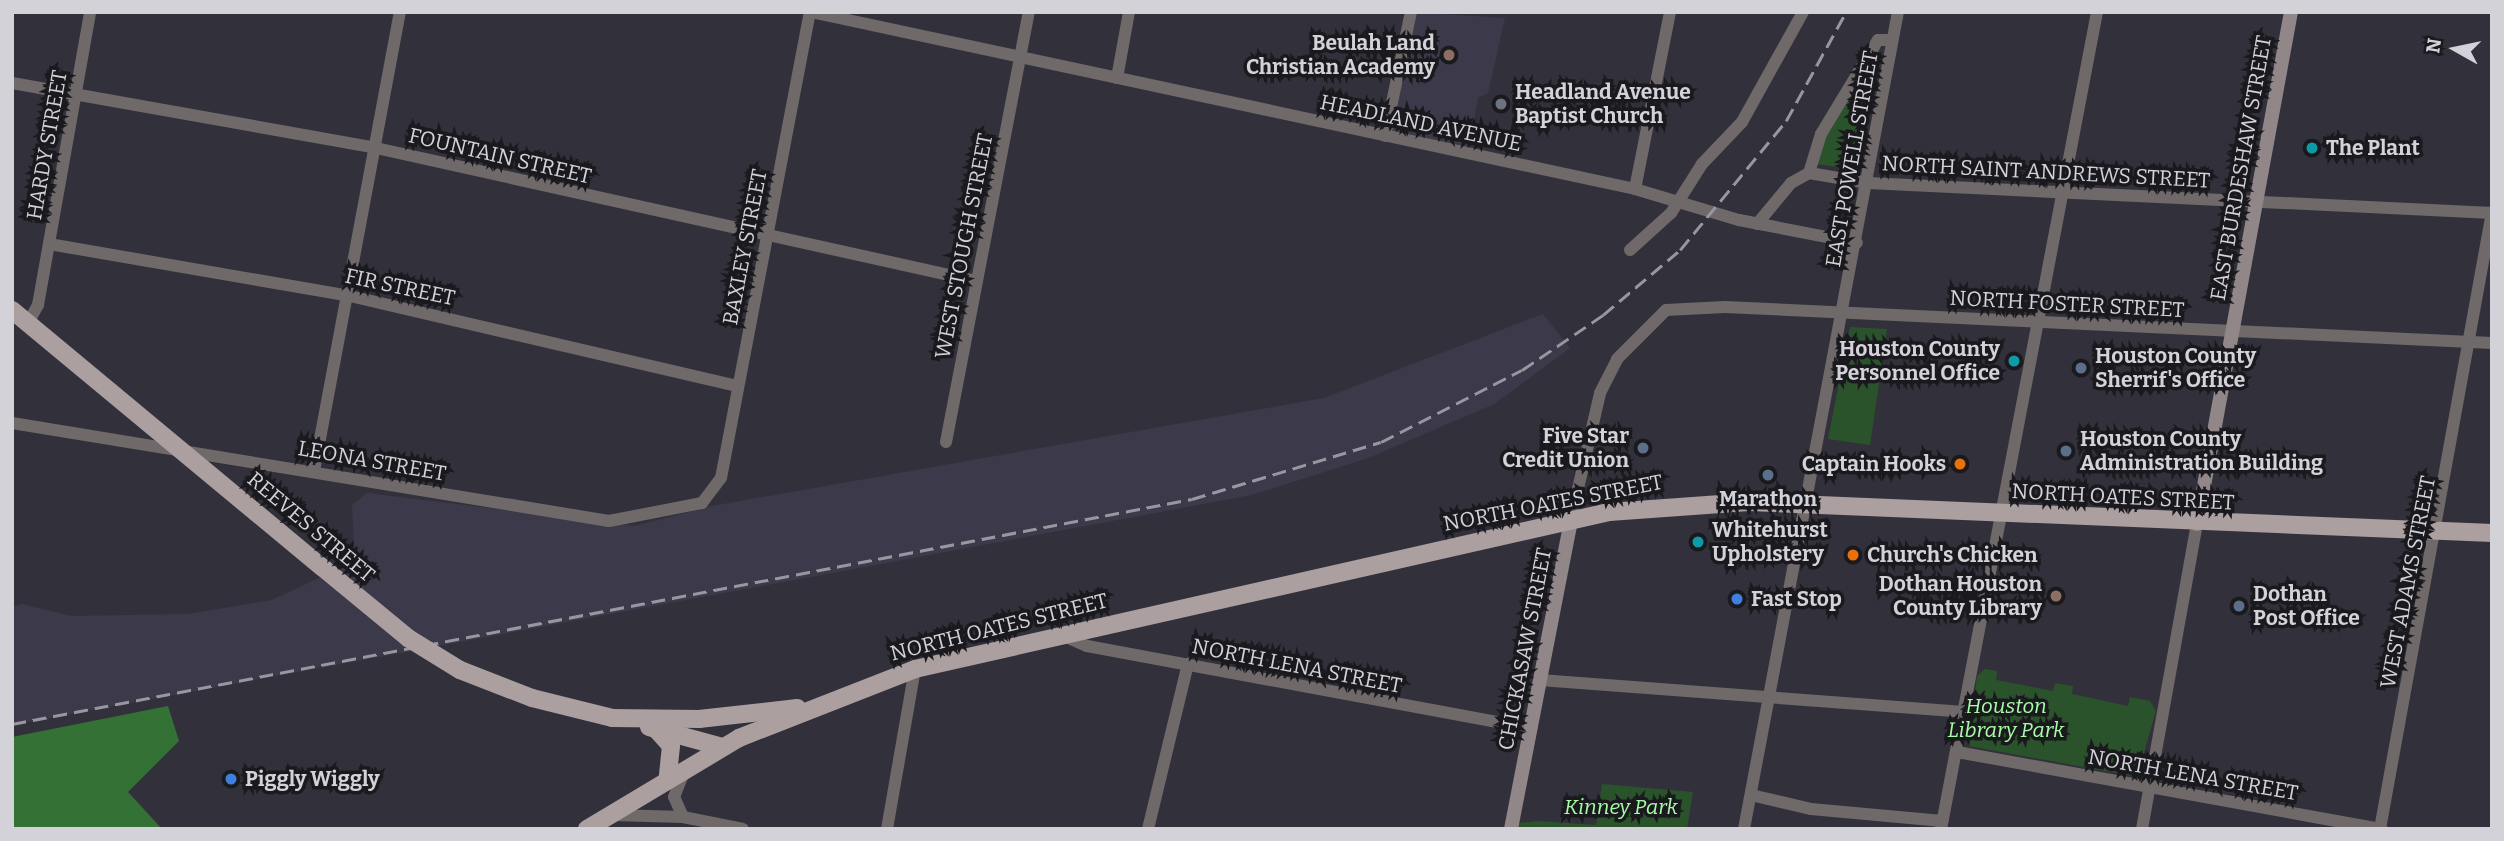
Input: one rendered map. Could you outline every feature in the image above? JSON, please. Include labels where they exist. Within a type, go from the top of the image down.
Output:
[{"type":"main road","name":"REEVES STREET","points":[[12,310],[408,638],[460,670],[531,698],[654,727],[696,758]]},
{"type":"main road","name":"NORTH OATES STREET","points":[[811,707],[915,668],[1059,634],[1571,519],[1688,502],[1806,504],[2197,524],[2492,533]]},
{"type":"main road","name":"REEVES STREET","points":[[612,718],[675,720],[811,707]]},
{"type":"main road","points":[[587,829],[696,758],[811,707]]},
{"type":"main road","points":[[675,720],[696,730],[696,758]]},
{"type":"main road","points":[[654,727],[671,746],[668,776]]},
{"type":"street","name":"HARDY STREET","points":[[28,323],[36,313],[50,244],[90,12]]},
{"type":"street","points":[[314,471],[349,296],[400,12]]},
{"type":"street","name":"HEADLAND AVENUE","points":[[811,12],[1634,189],[1679,199],[1758,224],[1857,243]]},
{"type":"street","name":"BAXLEY STREET","points":[[718,488],[811,12]]},
{"type":"street","name":"WEST STOUGH STREET","points":[[946,442],[1029,12]]},
{"type":"street","points":[[1117,78],[1129,12]]},
{"type":"street","points":[[1385,136],[1411,12]]},
{"type":"street","points":[[1634,189],[1670,12]]},
{"type":"street","points":[[1630,250],[1679,199],[1755,102],[1803,12]]},
{"type":"street","name":"EAST POWELL STREET","points":[[1744,829],[1844,312],[1898,12]]},
{"type":"street","points":[[1751,795],[1811,809],[1941,825],[2097,12]]},
{"type":"street","name":"EAST BURDESHAW STREET","points":[[2197,524],[2291,12]]},
{"type":"street","points":[[1758,224],[1791,183],[1809,173],[1821,134],[1878,40],[1892,40]]},
{"type":"street","name":"FOUNTAIN STREET","points":[[12,83],[376,148],[976,281]]},
{"type":"street","name":"NORTH SAINT ANDREWS STREET","points":[[1809,173],[1868,183],[2492,212]]},
{"type":"street","name":"WEST ADAMS STREET","points":[[2381,829],[2438,531],[2492,212]]},
{"type":"street","name":"FIR STREET","points":[[50,244],[349,296],[738,386]]},
{"type":"street","name":"NORTH FOSTER STREET","points":[[1645,326],[1667,310],[1701,307],[2492,343]]},
{"type":"street","name":"CHICKASAW STREET","points":[[1511,829],[1571,519],[1600,393],[1645,326]]},
{"type":"street","name":"LEONA STREET","points":[[12,423],[180,447],[622,522],[692,508],[718,488]]},
{"type":"street","points":[[2142,829],[2197,524]]},
{"type":"street","name":"NORTH LENA STREET","points":[[1059,634],[1087,646],[1531,728]]},
{"type":"street","points":[[1147,829],[1188,664]]},
{"type":"street","points":[[887,829],[915,668]]},
{"type":"street","points":[[1540,680],[1964,712]]},
{"type":"street","name":"NORTH LENA STREET","points":[[1956,751],[2381,829]]},
{"type":"street","points":[[683,817],[674,797],[696,758]]},
{"type":"street","points":[[608,815],[683,817],[743,829]]},
{"type":"shaded area","name":"Beulah Land Christian Academy","points":[[1411,12],[1505,18],[1488,93],[1478,98],[1468,153],[1385,136]]},
{"type":"shaded area","points":[[1543,314],[1570,348],[1494,404],[1368,458],[1252,495],[12,725],[12,607],[22,604],[71,616],[187,614],[272,600],[355,561],[352,505],[367,493],[635,526],[712,506],[1324,398]]},
{"type":"green space","points":[[1880,47],[1858,170],[1817,164],[1826,135]]},
{"type":"green space","points":[[1850,327],[1887,329],[1870,445],[1828,439]]},
{"type":"green space","name":"Houston Library Park","points":[[1985,669],[1997,671],[1996,680],[2053,691],[2055,683],[2073,686],[2072,694],[2128,706],[2130,697],[2150,701],[2156,711],[2144,752],[2144,778],[1969,746],[1977,676]]},
{"type":"green space","points":[[168,706],[179,741],[128,792],[162,829],[12,829],[12,737]]},
{"type":"green space","name":"Kinney Park","points":[[1602,784],[1693,792],[1687,829],[1517,829],[1518,823],[1539,821],[1596,825]]},
{"type":"railway","points":[[12,724],[1192,499],[1381,442],[1522,370],[1603,315],[1680,250],[1786,121],[1846,12]]},
{"type":"place","name":"Beulah Land Christian Academy","points":[[1449,55]]},
{"type":"place","name":"Headland Avenue Baptist Church","points":[[1501,104]]},
{"type":"place","name":"The Plant","points":[[2312,148]]},
{"type":"place","name":"Houston County Personnel Office","points":[[2014,361]]},
{"type":"place","name":"Houston County Sherrif's Office","points":[[2081,368]]},
{"type":"place","name":"Five Star Credit Union","points":[[1643,448]]},
{"type":"place","name":"Houston County Administration Building","points":[[2066,451]]},
{"type":"place","name":"Captain Hooks","points":[[1960,464]]},
{"type":"place","name":"Marathon","points":[[1768,475]]},
{"type":"place","name":"Whitehurst Upholstery","points":[[1698,542]]},
{"type":"place","name":"Church's Chicken","points":[[1853,555]]},
{"type":"place","name":"Dothan Houston County Library","points":[[2056,596]]},
{"type":"place","name":"Fast Stop","points":[[1737,599]]},
{"type":"place","name":"Dothan Post Office","points":[[2239,606]]},
{"type":"place","name":"Piggly Wiggly","points":[[231,779]]}]
